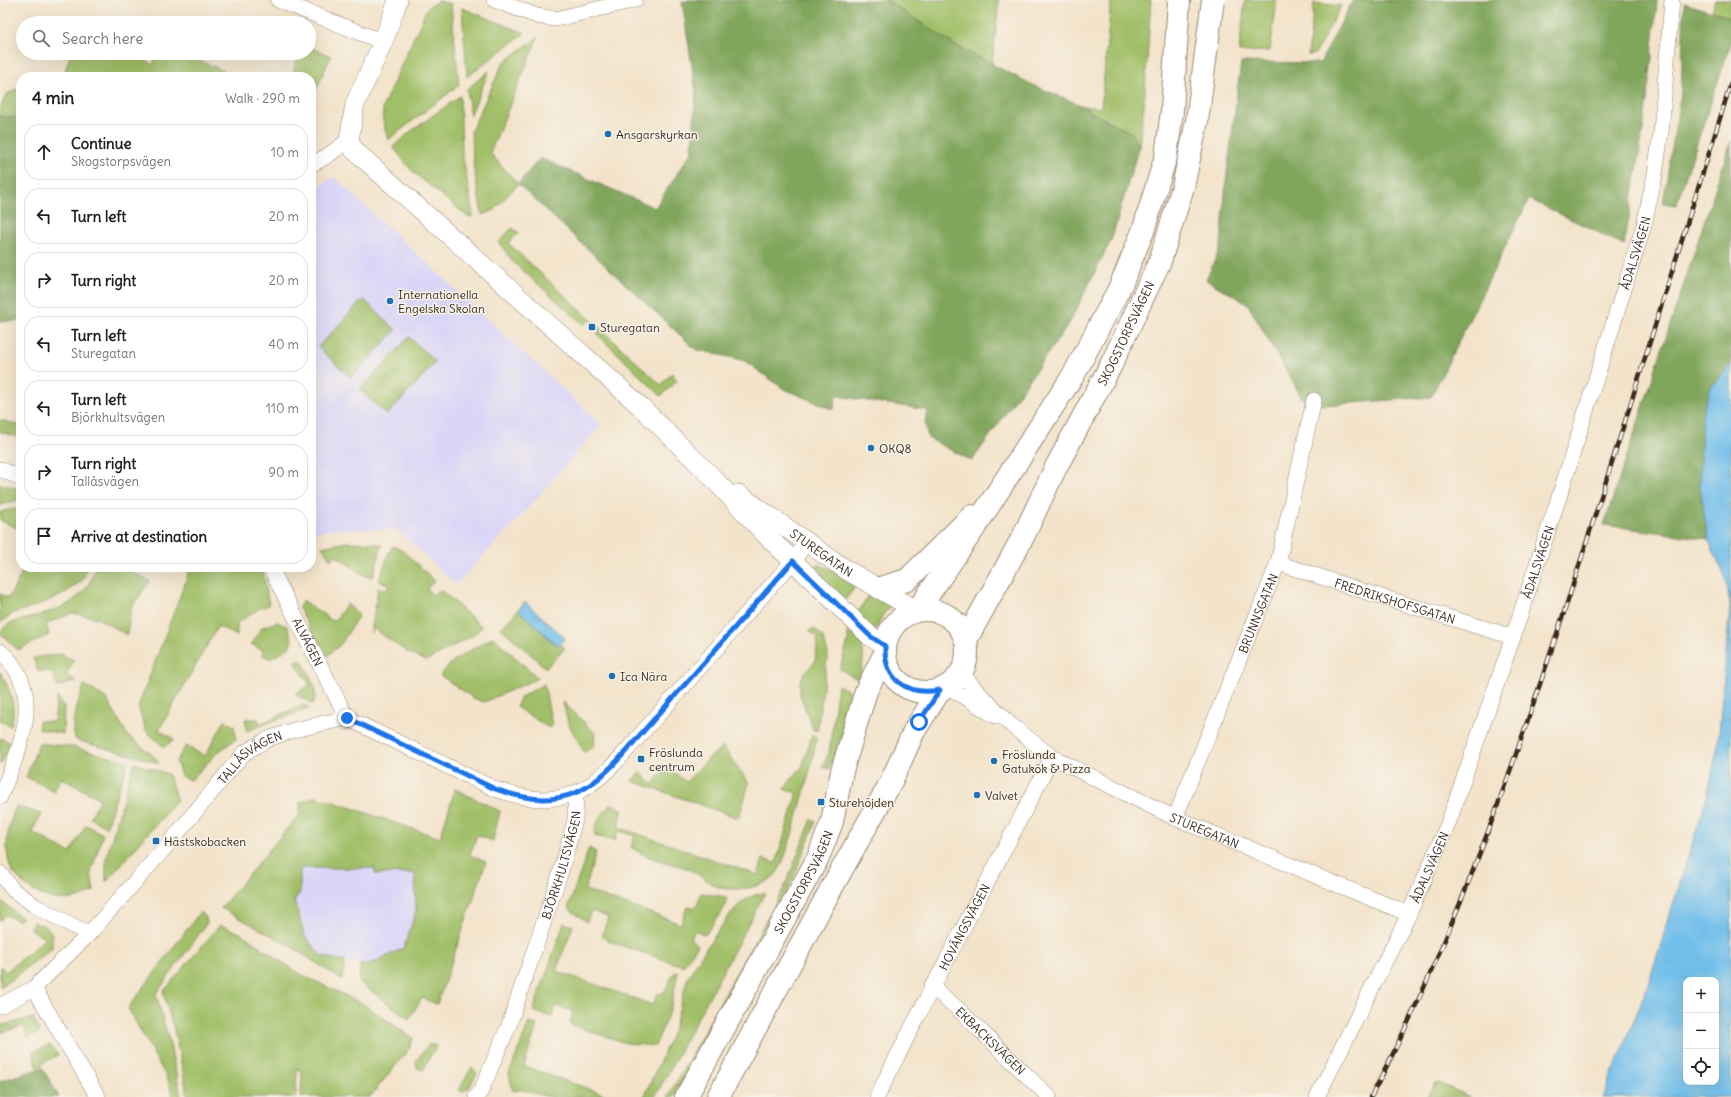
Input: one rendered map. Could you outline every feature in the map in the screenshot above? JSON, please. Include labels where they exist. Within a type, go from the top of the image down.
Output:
[{"type":"main road","name":"SKOGSTORPSVÄGEN","points":[[918,609],[1000,490],[1074,374],[1120,287],[1143,231],[1166,156],[1172,111],[1179,0]]},
{"type":"main road","name":"SKOGSTORPSVÄGEN","points":[[966,640],[1024,535],[1055,469],[1111,365],[1160,261],[1183,187],[1197,121],[1213,0]]},
{"type":"main road","points":[[880,588],[907,580],[1000,490]]},
{"type":"main road","points":[[718,1097],[890,784],[914,731],[965,662],[966,640],[963,633],[948,616],[939,611],[918,609],[907,613],[893,624],[885,649],[885,661],[888,670],[900,683],[921,692],[949,683]]},
{"type":"main road","name":"SKOGSTORPSVÄGEN","points":[[686,1097],[818,858],[832,822],[842,771],[866,691],[885,649]]},
{"type":"street","points":[[278,0],[383,42]]},
{"type":"street","points":[[316,162],[349,140],[355,104],[383,42],[398,0]]},
{"type":"street","points":[[494,0],[537,16],[556,19],[635,0]]},
{"type":"street","name":"ÅDALSVÄGEN","points":[[1317,1097],[1409,914],[1448,824],[1514,637],[1644,225],[1655,174],[1661,132],[1672,0]]},
{"type":"street","name":"STUREGATAN","points":[[349,140],[354,150],[640,406],[710,475],[765,534],[885,649]]},
{"type":"street","name":"BRUNNSGATAN","points":[[1175,818],[1278,563],[1314,400]]},
{"type":"street","points":[[0,469],[16,476]]},
{"type":"street","name":"STUREGATAN","points":[[710,475],[777,520],[806,543],[845,569],[918,609]]},
{"type":"street","points":[[347,718],[506,793],[535,799],[556,799],[576,793],[598,778],[630,746],[704,664],[793,561],[806,543]]},
{"type":"street","name":"FREDRIKSHOFSGATAN","points":[[1278,563],[1369,593],[1514,637]]},
{"type":"street","name":"ALVÄGEN","points":[[273,572],[347,718]]},
{"type":"street","points":[[0,651],[8,658],[19,675],[28,710],[22,735],[0,797]]},
{"type":"street","name":"STUREGATAN","points":[[949,683],[974,688],[1012,725],[1052,757],[1175,818],[1409,914]]},
{"type":"street","name":"STUREGATAN","points":[[949,683],[967,700],[1012,725]]},
{"type":"street","name":"TALLÅSVÄGEN","points":[[0,1006],[34,988],[89,934],[244,753],[268,739],[294,730],[347,718]]},
{"type":"street","name":"HOVÄNGSVÄGEN","points":[[877,1097],[932,986],[983,892],[1052,757]]},
{"type":"street","name":"BJÖRKHULTSVÄGEN","points":[[476,1097],[481,1091],[510,1024],[560,874],[575,820],[576,793]]},
{"type":"street","points":[[0,873],[13,890],[37,907],[89,934]]},
{"type":"street","name":"EKBACKSVÄGEN","points":[[932,986],[958,1009],[1049,1097]]},
{"type":"street","points":[[34,988],[98,1097]]},
{"type":"shaded area","name":"Internationella Engelska Skolan","points":[[334,177],[602,425],[509,529],[456,585],[396,529],[325,530],[316,533],[316,188]]},
{"type":"shaded area","points":[[300,868],[375,868],[375,873],[415,873],[416,911],[404,948],[366,966],[321,956],[304,935],[294,900],[300,893]]},
{"type":"green space","points":[[689,0],[886,0],[958,47],[1037,87],[1083,106],[1092,113],[1132,133],[1139,146],[1112,238],[1070,322],[972,461],[928,438],[925,424],[927,410],[836,396],[834,410],[784,389],[745,361],[695,349],[518,184],[540,158],[655,208],[692,151],[696,92],[682,2]]},
{"type":"green space","points":[[886,0],[999,0],[992,64],[956,46]]},
{"type":"green space","points":[[1111,0],[1151,0],[1144,105],[1139,146],[1132,133],[1092,113],[1083,106],[1101,108]]},
{"type":"green space","points":[[1245,0],[1277,0],[1270,51],[1239,52]]},
{"type":"green space","points":[[1353,0],[1657,0],[1644,123],[1624,245],[1529,199],[1431,397],[1325,405],[1305,403],[1247,303],[1206,280],[1221,246],[1226,181],[1241,62],[1320,63]]},
{"type":"green space","points":[[1715,0],[1731,0],[1731,18],[1712,11]]},
{"type":"green space","points":[[438,1],[451,4],[459,85],[388,140],[383,121],[383,106],[427,8]]},
{"type":"green space","points":[[1314,3],[1341,6],[1315,54],[1308,55]]},
{"type":"green space","points":[[1684,3],[1731,18],[1731,43],[1676,205],[1663,203],[1681,92]]},
{"type":"green space","points":[[462,8],[525,33],[467,77]]},
{"type":"green space","points":[[538,37],[490,153],[518,184],[494,210],[482,215],[474,169],[471,131],[503,63]]},
{"type":"green space","points":[[316,50],[331,56],[316,90],[316,72],[293,72],[296,60],[316,60]]},
{"type":"green space","points":[[69,60],[145,60],[153,65],[155,60],[198,60],[226,72],[65,72]]},
{"type":"green space","points":[[489,71],[470,116],[467,89]]},
{"type":"green space","points":[[16,89],[16,118],[0,116],[0,109],[6,95]]},
{"type":"green space","points":[[460,96],[462,152],[473,216],[468,217],[412,171],[393,147],[410,132]]},
{"type":"green space","points":[[0,116],[16,118],[16,321],[0,321]]},
{"type":"green space","points":[[1731,141],[1731,364],[1711,387],[1702,414],[1700,486],[1708,539],[1604,525]]},
{"type":"green space","points":[[512,228],[519,233],[508,243],[661,385],[672,373],[677,381],[661,396],[597,334],[600,331],[589,320],[584,325],[512,261],[499,242]]},
{"type":"green space","points":[[363,299],[396,330],[351,378],[318,347]]},
{"type":"green space","points":[[409,337],[436,362],[387,415],[360,390]]},
{"type":"green space","points":[[0,420],[16,425],[16,437],[0,432]]},
{"type":"green space","points":[[0,484],[16,488],[16,500],[0,505]]},
{"type":"green space","points":[[16,508],[16,528],[0,520],[0,512]]},
{"type":"green space","points":[[347,542],[373,543],[382,545],[373,577],[366,576],[335,555],[331,560],[322,547]]},
{"type":"green space","points":[[393,546],[403,551],[435,581],[427,589],[432,595],[441,590],[482,627],[472,636],[426,661],[407,652],[374,629],[371,633],[378,588],[387,589],[389,584],[379,581],[389,552]]},
{"type":"green space","points":[[817,565],[827,568],[855,587],[842,604],[813,570]]},
{"type":"green space","points":[[22,572],[85,572],[83,580],[62,595],[31,608],[13,613],[0,623],[0,594],[9,598]]},
{"type":"green space","points":[[94,572],[131,572],[150,581],[131,608],[127,635],[97,618],[72,613],[46,624],[49,635],[18,650],[0,633],[4,627],[9,624],[46,613],[68,604],[85,590]]},
{"type":"green space","points":[[189,572],[263,572],[269,605],[260,608],[237,623],[237,636],[218,626],[159,730],[174,739],[164,747],[146,731],[138,707]]},
{"type":"green space","points":[[870,594],[889,599],[891,607],[884,613],[875,630],[855,617]]},
{"type":"green space","points":[[303,600],[334,622],[347,604],[359,615],[341,644],[326,657],[299,608]]},
{"type":"green space","points":[[518,610],[557,646],[560,643],[565,648],[546,668],[501,628]]},
{"type":"green space","points":[[277,622],[288,627],[292,640],[289,648],[270,659],[262,654],[264,651],[251,644],[262,627]]},
{"type":"green space","points":[[848,626],[859,639],[863,651],[859,680],[840,669],[848,641]]},
{"type":"green space","points":[[814,628],[823,637],[828,653],[817,731],[813,730],[800,694],[800,682],[804,673],[815,662],[818,637],[809,631]]},
{"type":"green space","points":[[493,637],[538,678],[484,702],[473,698],[440,675],[454,660]]},
{"type":"green space","points":[[60,654],[74,660],[66,675],[76,681],[58,687],[52,672],[38,671],[33,658]]},
{"type":"green space","points":[[301,659],[310,675],[314,687],[315,698],[313,704],[298,696],[296,693],[310,685],[295,662]]},
{"type":"green space","points":[[0,672],[12,698],[13,719],[11,726],[0,721]]},
{"type":"green space","points":[[544,684],[552,725],[549,728],[516,707],[521,697]]},
{"type":"green space","points":[[84,685],[106,698],[128,736],[155,757],[159,763],[76,740],[73,727],[74,720],[77,705]]},
{"type":"green space","points":[[838,685],[856,695],[829,769],[822,767],[829,753]]},
{"type":"green space","points":[[57,697],[64,706],[63,734],[39,729],[39,721],[54,722]]},
{"type":"green space","points":[[563,702],[595,733],[594,747],[584,752],[568,723]]},
{"type":"green space","points":[[302,705],[308,707],[308,710],[247,731],[245,719],[258,719],[260,724]]},
{"type":"green space","points":[[225,720],[234,726],[236,739],[218,752],[191,780],[181,776],[176,761],[186,746],[205,756]]},
{"type":"green space","points":[[812,735],[817,737],[802,802],[786,854],[782,864],[774,876],[763,883],[750,888],[742,889],[717,887],[690,870],[652,858],[637,851],[631,847],[635,836],[618,831],[615,841],[595,836],[597,823],[611,804],[623,810],[618,827],[758,875],[763,859],[776,863],[797,793],[783,789],[802,767]]},
{"type":"green space","points":[[0,738],[11,743],[1,764],[0,764]]},
{"type":"green space","points":[[39,743],[73,747],[128,762],[106,827],[90,818],[100,799],[61,778],[54,791],[26,777]]},
{"type":"green space","points":[[723,747],[749,783],[739,818],[632,781],[640,772],[652,784],[668,767],[686,782],[709,758]]},
{"type":"green space","points":[[134,763],[168,774],[177,800],[106,882],[106,858]]},
{"type":"green space","points":[[455,789],[500,811],[493,841],[477,835],[470,855],[486,862],[437,1004],[422,998],[409,1019],[359,982],[360,964],[366,966],[404,948],[416,911],[415,873],[375,874],[375,868],[300,868],[300,893],[294,900],[304,935],[321,956],[345,961],[342,980],[289,945],[221,908],[300,813],[300,803],[314,797],[337,803],[440,838]]},
{"type":"green space","points":[[16,806],[41,814],[32,832],[70,853],[86,825],[103,834],[91,872],[94,891],[75,899],[65,900],[46,897],[29,888],[14,874],[7,853],[7,845],[9,829]]},
{"type":"green space","points":[[812,819],[816,821],[792,882],[674,1097],[668,1097],[784,888]]},
{"type":"green space","points":[[589,848],[596,852],[585,890],[681,924],[687,907],[693,908],[697,905],[701,893],[726,897],[726,905],[705,935],[695,930],[690,939],[698,945],[683,966],[608,941],[602,936],[608,917],[591,911],[587,922],[568,908]]},
{"type":"green space","points":[[765,893],[655,1097],[644,1097],[673,1032],[687,980],[695,966],[732,912],[749,898]]},
{"type":"green space","points":[[0,900],[22,918],[19,921],[6,915],[0,921]]},
{"type":"green space","points":[[200,912],[206,917],[207,923],[156,994],[170,1045],[181,1097],[173,1097],[168,1080],[128,1008]]},
{"type":"green space","points":[[33,922],[47,927],[52,934],[52,948],[0,987],[0,966],[6,972],[45,939],[31,929]]},
{"type":"green space","points":[[564,923],[573,926],[556,971],[653,1005],[657,994],[664,993],[674,973],[678,972],[670,1010],[655,1046],[626,1043],[574,1026],[570,1023],[573,1011],[556,1006],[552,1017],[533,1011]]},
{"type":"green space","points":[[220,925],[240,933],[300,974],[363,1004],[413,1038],[409,1049],[370,1097],[301,1097],[302,1071],[297,1069],[296,1097],[188,1097],[175,1034],[163,992]]},
{"type":"green space","points":[[33,1018],[40,1032],[28,1038],[24,1026],[0,1033],[0,1026]]},
{"type":"green space","points":[[529,1023],[537,1025],[524,1066],[611,1097],[550,1097],[522,1090],[513,1091],[509,1074]]},
{"type":"green space","points":[[429,1044],[436,1046],[423,1070],[417,1068],[416,1061]]},
{"type":"green space","points":[[50,1045],[58,1055],[41,1064],[43,1069],[38,1069],[32,1052]]},
{"type":"green space","points":[[472,1067],[477,1073],[469,1088],[462,1092],[459,1090]]},
{"type":"green space","points":[[38,1069],[43,1069],[59,1097],[0,1097],[0,1081]]},
{"type":"green space","points":[[1437,1082],[1470,1097],[1427,1097]]},
{"type":"water","points":[[1731,364],[1731,1097],[1603,1097],[1646,991],[1707,797],[1718,745],[1730,606],[1726,579],[1708,539],[1700,486],[1702,414],[1711,387]]},
{"type":"water","points":[[525,602],[565,638],[558,646],[518,610]]},
{"type":"railway","points":[[1371,1097],[1402,1036],[1456,913],[1481,850],[1527,723],[1631,403],[1731,83]]},
{"type":"place","name":"Ansgarskyrkan","points":[[608,134]]},
{"type":"place","name":"Internationella Engelska Skolan","points":[[390,301]]},
{"type":"place","name":"Sturegatan","points":[[592,327]]},
{"type":"place","name":"OKQ8","points":[[871,448]]},
{"type":"place","name":"Ica Nära","points":[[612,676]]},
{"type":"place","name":"Fröslunda centrum","points":[[641,759]]},
{"type":"place","name":"Fröslunda Gatukök & Pizza","points":[[994,761]]},
{"type":"place","name":"Valvet","points":[[977,795]]},
{"type":"place","name":"Sturehöjden","points":[[821,802]]},
{"type":"place","name":"Hästskobacken","points":[[156,841]]},
{"type":"route","points":[[347,718],[495,789],[512,795],[535,799],[556,799],[576,793],[603,774],[630,746],[704,664],[793,561],[870,636],[885,646],[885,661],[888,670],[893,677],[908,688],[921,692],[940,690],[919,722]]}]
